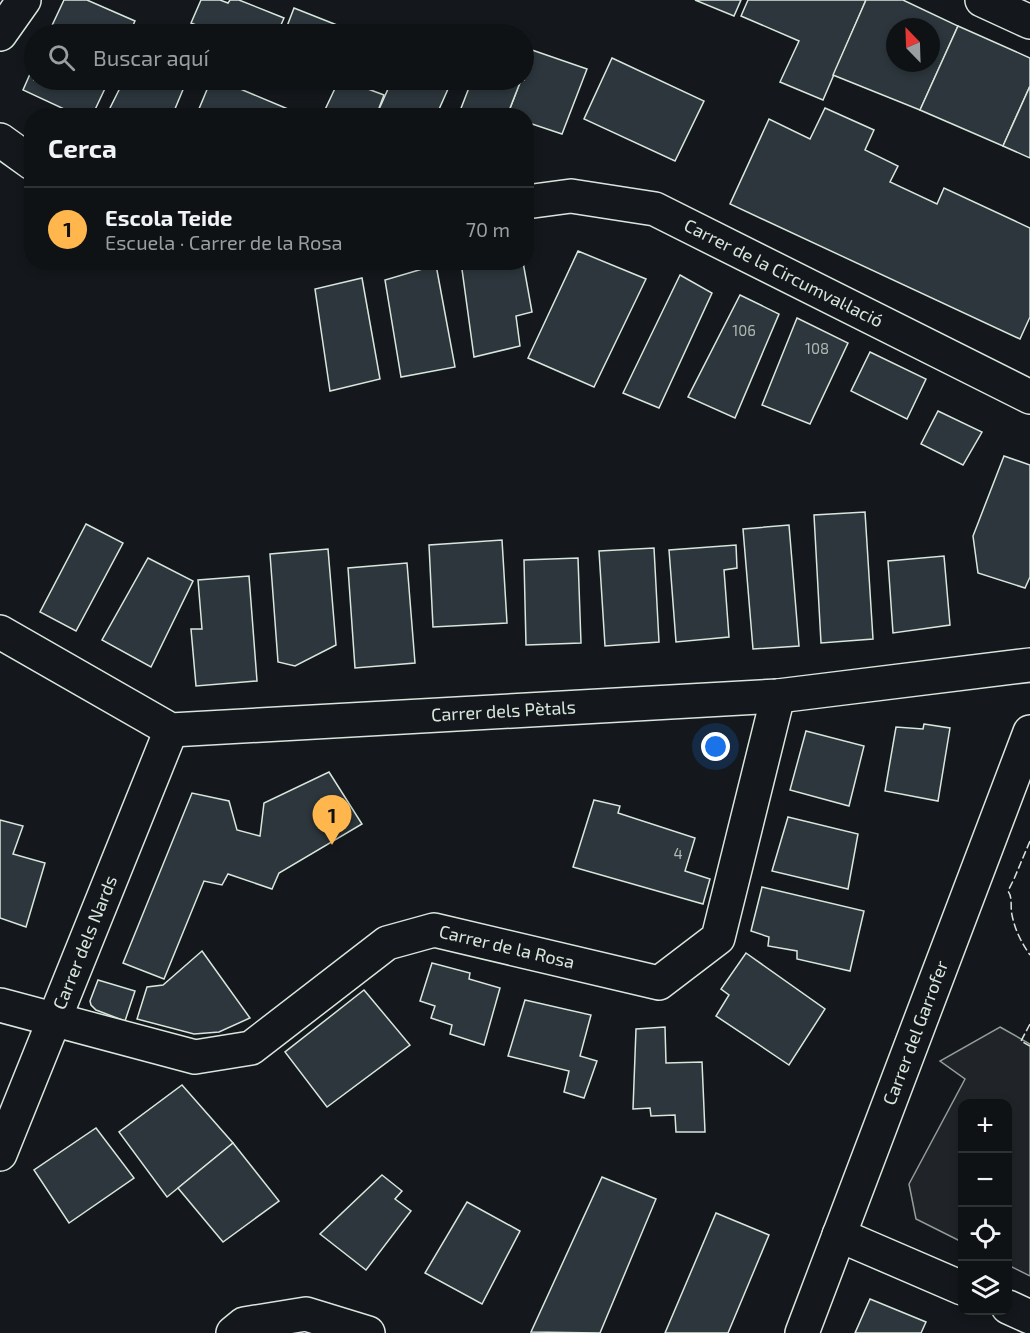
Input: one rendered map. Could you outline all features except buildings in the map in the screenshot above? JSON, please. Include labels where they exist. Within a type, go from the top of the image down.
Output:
[{"type":"street","points":[[0,34],[24,0]]},
{"type":"street","points":[[982,0],[1030,22]]},
{"type":"street","points":[[0,140],[24,157]]},
{"type":"street","name":"Carrer de la Circumval·lació","points":[[534,201],[571,196],[655,209],[1030,396]]},
{"type":"street","points":[[0,632],[171,730]]},
{"type":"street","name":"Carrer dels Pètals","points":[[171,730],[778,696],[1030,665]]},
{"type":"street","name":"Carrer de la Rosa","points":[[0,1005],[195,1057],[251,1048],[387,943],[434,930],[659,983],[718,938],[778,696]]},
{"type":"street","name":"Carrer dels Nards","points":[[0,1154],[171,730]]},
{"type":"street","name":"Carrer del Garrofer","points":[[802,1333],[1030,732]]},
{"type":"street","points":[[839,1234],[958,1286]]},
{"type":"street","points":[[1012,1309],[1030,1317]]},
{"type":"street","points":[[233,1333],[244,1324],[306,1314],[368,1333]]},
{"type":"shaded area","points":[[1000,1027],[1030,1044],[1030,1276],[1012,1267],[1012,1099],[958,1099],[958,1240],[916,1219],[909,1184],[965,1079],[940,1061]]},
{"type":"fence","points":[[1030,841],[1008,891],[1015,926],[1030,955]]},
{"type":"fence","points":[[1030,1024],[1021,1041],[1030,1046]]},
{"type":"place","name":"Escola Teide","points":[[332,845]]}]
